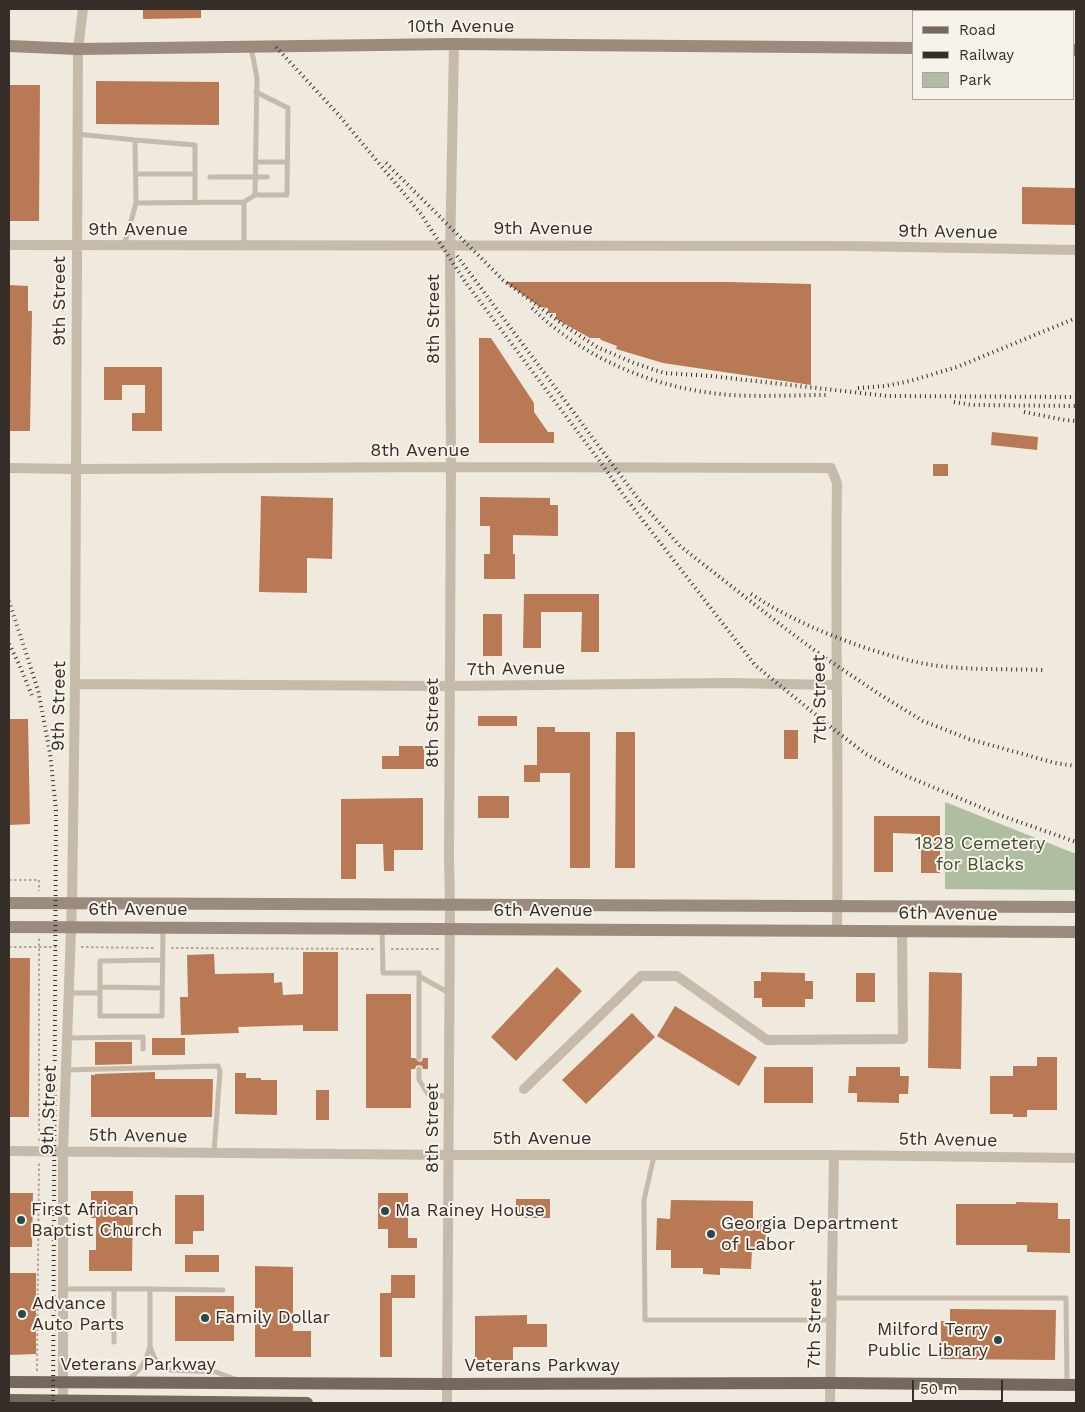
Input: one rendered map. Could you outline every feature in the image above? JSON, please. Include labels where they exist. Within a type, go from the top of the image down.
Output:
[{"type":"main road","name":"10th Avenue","points":[[9,46],[78,49],[454,44],[912,48]]},
{"type":"main road","name":"6th Avenue","points":[[9,903],[1076,907]]},
{"type":"main road","name":"6th Avenue","points":[[9,927],[1076,932]]},
{"type":"main road","name":"Veterans Parkway","points":[[9,1382],[1072,1385]]},
{"type":"main road","name":"Veterans Parkway","points":[[9,1400],[307,1403]]},
{"type":"street","name":"9th Street","points":[[63,1402],[63,1151],[72,927],[75,684],[78,49],[83,9]]},
{"type":"street","name":"8th Street","points":[[447,1403],[450,993],[450,246],[454,44]]},
{"type":"street","name":"9th Avenue","points":[[9,245],[841,246],[1076,250]]},
{"type":"street","name":"8th Avenue","points":[[9,468],[831,468]]},
{"type":"street","name":"7th Street","points":[[831,468],[837,483],[837,930]]},
{"type":"street","name":"7th Avenue","points":[[75,684],[450,686],[718,683],[837,685]]},
{"type":"street","points":[[524,1089],[641,976],[677,976],[768,1040],[903,1039],[902,931]]},
{"type":"street","name":"5th Avenue","points":[[9,1151],[449,1156],[834,1155],[1076,1158]]},
{"type":"street","name":"7th Street","points":[[830,1403],[834,1155]]},
{"type":"lane","points":[[251,47],[257,78],[255,195]]},
{"type":"lane","points":[[136,203],[244,202],[255,195],[287,194],[288,108],[256,92]]},
{"type":"lane","points":[[78,134],[195,145],[195,203]]},
{"type":"lane","points":[[123,246],[136,203],[135,140]]},
{"type":"lane","points":[[256,162],[287,162]]},
{"type":"lane","points":[[136,174],[196,176]]},
{"type":"lane","points":[[210,177],[267,177]]},
{"type":"lane","points":[[280,177],[287,177]]},
{"type":"lane","points":[[244,202],[244,246]]},
{"type":"lane","points":[[162,927],[162,948],[162,960],[162,1016],[100,1016],[100,961],[162,960]]},
{"type":"lane","points":[[382,928],[383,973],[419,973],[419,976],[450,993]]},
{"type":"lane","points":[[419,976],[419,1058]]},
{"type":"lane","points":[[69,993],[162,988]]},
{"type":"lane","points":[[67,1038],[143,1037],[143,1049]]},
{"type":"lane","points":[[66,1070],[218,1066],[220,1071],[214,1153]]},
{"type":"lane","points":[[419,1069],[419,1080],[428,1094],[449,1097]]},
{"type":"lane","points":[[654,1155],[644,1200],[645,1320],[832,1320]]},
{"type":"lane","points":[[63,1288],[223,1290]]},
{"type":"lane","points":[[114,1289],[114,1342]]},
{"type":"lane","points":[[126,1382],[146,1362],[150,1346],[150,1289]]},
{"type":"lane","points":[[832,1298],[1066,1298],[1072,1385]]},
{"type":"lane","points":[[150,1346],[154,1357],[161,1367],[170,1370],[216,1372],[244,1383]]},
{"type":"path","points":[[9,880],[39,880]]},
{"type":"path","points":[[9,947],[450,950]]},
{"type":"green space","name":"1828 Cemetery for Blacks","points":[[945,802],[1076,854],[1076,890],[945,889]]},
{"type":"building","points":[[143,9],[201,9],[201,18],[143,19]]},
{"type":"building","points":[[96,81],[219,82],[219,125],[96,124]]},
{"type":"building","points":[[9,85],[40,85],[39,221],[9,221]]},
{"type":"building","points":[[1022,187],[1076,188],[1076,225],[1022,224]]},
{"type":"building","points":[[505,282],[811,284],[811,385],[663,363],[616,349],[617,346],[600,338],[590,338],[556,319],[556,313],[548,313],[548,308],[540,307]]},
{"type":"building","points":[[9,285],[28,286],[28,311],[32,311],[30,431],[9,431]]},
{"type":"building","points":[[479,338],[491,338],[534,403],[534,412],[548,432],[554,432],[554,443],[479,443]]},
{"type":"building","points":[[104,367],[162,367],[162,431],[132,431],[132,413],[145,413],[145,385],[122,385],[122,400],[104,400]]},
{"type":"building","points":[[992,432],[1038,437],[1037,450],[991,445]]},
{"type":"building","points":[[933,464],[948,464],[948,476],[933,476]]},
{"type":"building","points":[[261,496],[333,498],[332,559],[307,558],[307,593],[259,592]]},
{"type":"building","points":[[480,497],[550,498],[550,505],[558,505],[558,536],[513,535],[515,579],[484,579],[484,554],[490,554],[490,526],[480,526]]},
{"type":"building","points":[[524,594],[599,594],[599,652],[581,652],[582,612],[541,612],[541,648],[523,648]]},
{"type":"building","points":[[483,614],[502,614],[502,656],[483,656]]},
{"type":"building","points":[[478,716],[517,716],[517,726],[478,726]]},
{"type":"building","points":[[9,719],[28,719],[30,824],[9,825]]},
{"type":"building","points":[[537,727],[555,727],[555,732],[590,732],[590,868],[570,868],[570,773],[540,773],[540,782],[524,782],[524,765],[537,765]]},
{"type":"building","points":[[784,730],[798,730],[798,759],[784,759]]},
{"type":"building","points":[[616,732],[635,732],[635,868],[615,868]]},
{"type":"building","points":[[399,746],[424,746],[424,769],[382,769],[382,756],[399,756]]},
{"type":"building","points":[[478,796],[509,796],[509,818],[478,818]]},
{"type":"building","points":[[423,798],[423,850],[394,850],[394,871],[384,871],[383,844],[356,844],[356,879],[341,879],[341,799]]},
{"type":"building","points":[[874,816],[940,816],[940,873],[921,873],[921,834],[893,833],[893,872],[874,872]]},
{"type":"building","points":[[303,952],[338,952],[338,1031],[303,1031],[303,1025],[238,1027],[239,1033],[181,1035],[180,997],[188,997],[187,955],[214,954],[215,974],[274,973],[274,983],[282,982],[283,995],[303,994]]},
{"type":"building","points":[[9,958],[30,958],[29,1117],[9,1117]]},
{"type":"building","points":[[557,967],[582,991],[516,1061],[491,1037]]},
{"type":"building","points":[[761,972],[805,973],[805,981],[813,981],[813,999],[805,999],[805,1007],[762,1007],[762,998],[754,998],[754,981],[761,981]]},
{"type":"building","points":[[929,972],[962,973],[961,1069],[928,1068]]},
{"type":"building","points":[[856,973],[875,973],[875,1002],[856,1002]]},
{"type":"building","points":[[366,994],[411,994],[411,1058],[415,1058],[419,1062],[423,1058],[428,1058],[428,1069],[423,1069],[419,1065],[415,1069],[411,1069],[411,1108],[366,1108]]},
{"type":"building","points":[[675,1006],[757,1057],[739,1086],[657,1036]]},
{"type":"building","points":[[632,1013],[655,1037],[586,1104],[562,1080]]},
{"type":"building","points":[[152,1038],[185,1038],[185,1055],[152,1055]]},
{"type":"building","points":[[95,1042],[132,1042],[132,1064],[95,1065]]},
{"type":"building","points":[[1037,1057],[1057,1057],[1057,1110],[1027,1110],[1027,1117],[1013,1117],[1013,1114],[990,1114],[990,1076],[1013,1076],[1013,1066],[1037,1066]]},
{"type":"building","points":[[764,1067],[813,1067],[813,1103],[764,1103]]},
{"type":"building","points":[[856,1067],[900,1067],[900,1076],[909,1076],[908,1094],[899,1094],[899,1103],[857,1102],[857,1093],[848,1093],[849,1076],[856,1076]]},
{"type":"building","points":[[155,1072],[155,1079],[213,1079],[212,1117],[91,1117],[91,1075]]},
{"type":"building","points":[[235,1073],[246,1073],[246,1078],[277,1080],[277,1115],[235,1114]]},
{"type":"building","points":[[316,1090],[329,1090],[329,1120],[316,1120]]},
{"type":"building","points":[[91,1191],[133,1191],[132,1271],[89,1271],[89,1250],[96,1250],[96,1218],[91,1218]]},
{"type":"building","name":"First African Baptist Church","points":[[9,1193],[33,1193],[32,1247],[9,1247]]},
{"type":"building","points":[[378,1193],[408,1193],[408,1238],[417,1238],[417,1248],[388,1248],[388,1229],[378,1229]]},
{"type":"building","points":[[175,1195],[204,1195],[204,1231],[193,1231],[193,1244],[175,1244]]},
{"type":"building","points":[[516,1199],[550,1199],[550,1218],[516,1218]]},
{"type":"building","name":"Georgia Department of Labor","points":[[671,1200],[753,1201],[753,1219],[766,1219],[766,1251],[752,1250],[751,1269],[720,1268],[720,1275],[703,1274],[703,1268],[671,1268],[671,1250],[656,1250],[657,1218],[670,1219]]},
{"type":"building","points":[[1016,1202],[1058,1203],[1058,1219],[1070,1219],[1070,1253],[1027,1252],[1027,1245],[956,1245],[956,1204],[1016,1204]]},
{"type":"building","points":[[185,1255],[219,1255],[219,1272],[185,1272]]},
{"type":"building","points":[[255,1266],[293,1267],[293,1331],[311,1331],[311,1357],[255,1357]]},
{"type":"building","name":"Advance Auto Parts","points":[[9,1273],[36,1273],[36,1354],[9,1355]]},
{"type":"building","points":[[391,1275],[415,1275],[415,1298],[392,1298],[392,1357],[380,1357],[380,1293],[391,1293]]},
{"type":"building","name":"Family Dollar","points":[[175,1296],[234,1296],[234,1341],[175,1341]]},
{"type":"building","name":"Milford Terry Public Library","points":[[950,1309],[1056,1310],[1055,1360],[941,1359],[941,1321],[950,1321]]},
{"type":"building","points":[[527,1315],[527,1324],[547,1324],[547,1347],[513,1347],[513,1360],[475,1360],[475,1316]]},
{"type":"railway","points":[[276,47],[337,113],[421,214],[466,283],[624,496],[755,665],[866,754],[904,775],[997,814],[1076,842]]},
{"type":"railway","points":[[386,163],[503,280],[597,347],[634,363],[664,373],[711,376],[887,396],[1076,397]]},
{"type":"railway","points":[[457,256],[639,500],[680,546],[821,655],[923,721],[969,739],[1055,763],[1076,766]]},
{"type":"railway","points":[[532,308],[552,326],[599,357],[650,379],[704,392],[731,395],[827,395]]},
{"type":"railway","points":[[858,388],[885,386],[910,381],[957,367],[1076,318]]},
{"type":"railway","points":[[954,402],[972,405],[1076,406]]},
{"type":"railway","points":[[1024,412],[1076,421]]},
{"type":"railway","points":[[751,594],[779,611],[823,632],[869,649],[904,659],[930,665],[952,667],[1046,670]]},
{"type":"railway","points":[[9,601],[38,690],[50,753],[56,810],[53,1403]]},
{"type":"railway","points":[[9,644],[33,698]]},
{"type":"place","name":"Ma Rainey House","points":[[385,1211]]},
{"type":"place","name":"First African Baptist Church","points":[[21,1220]]},
{"type":"place","name":"Georgia Department of Labor","points":[[711,1234]]},
{"type":"place","name":"Advance Auto Parts","points":[[22,1314]]},
{"type":"place","name":"Family Dollar","points":[[205,1318]]},
{"type":"place","name":"Milford Terry Public Library","points":[[998,1340]]}]
